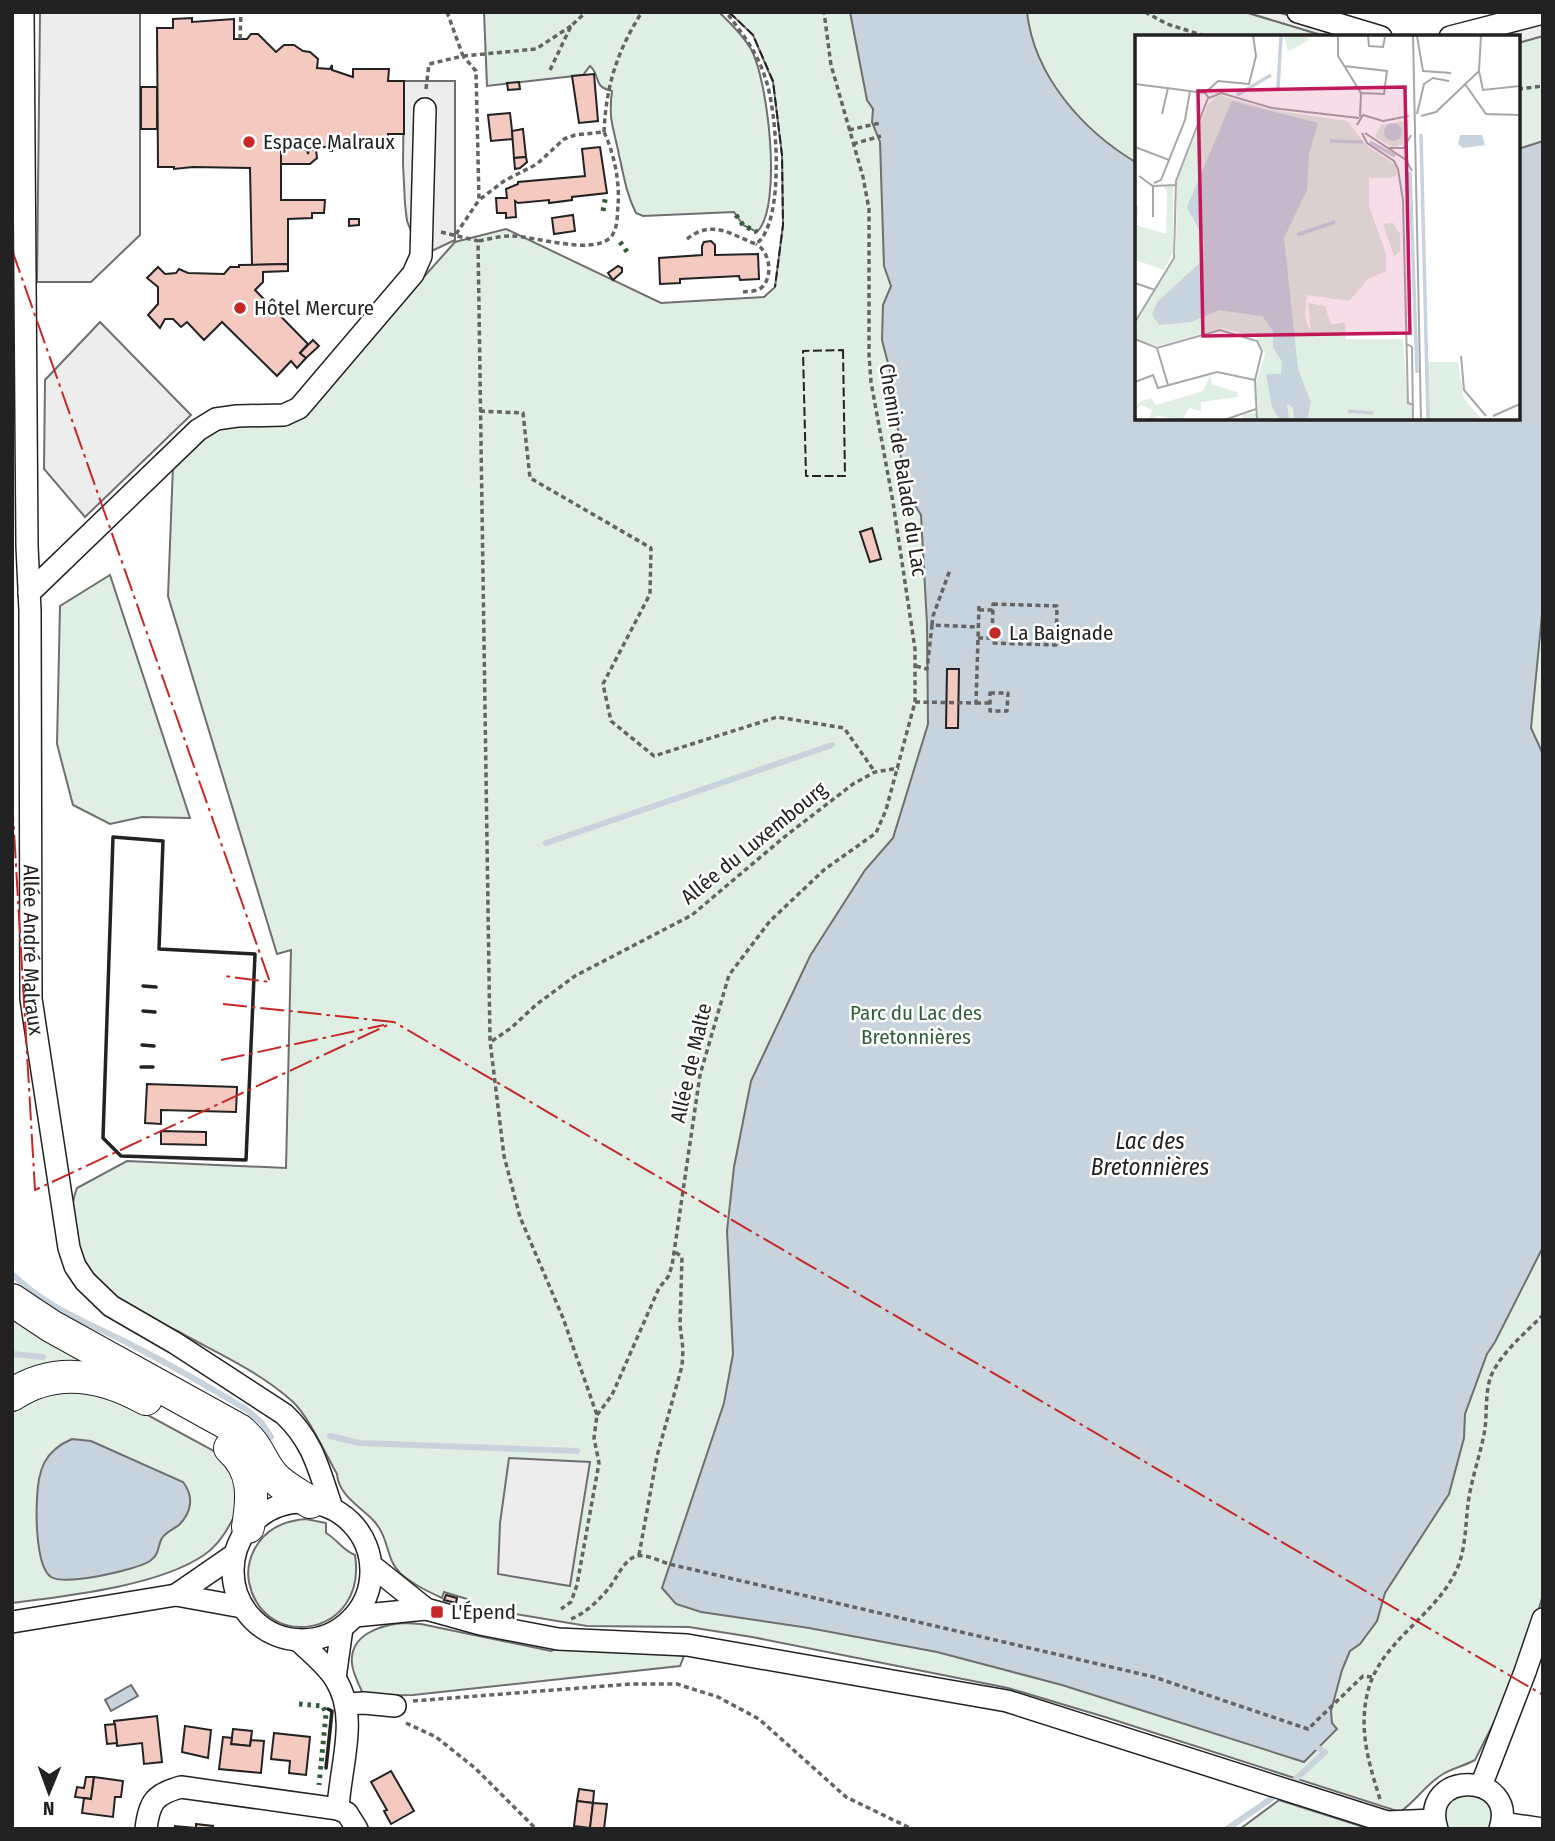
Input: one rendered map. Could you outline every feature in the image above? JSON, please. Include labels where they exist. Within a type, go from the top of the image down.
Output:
[{"type":"highway","points":[[12,1300],[51,1326],[239,1430],[255,1445],[277,1480],[321,1505]]},
{"type":"highway","points":[[12,1395],[37,1382],[55,1377],[103,1381],[135,1393],[220,1441],[237,1454],[248,1472],[252,1490],[241,1541]]},
{"type":"street","name":"Allée André Malraux","points":[[23,12],[31,999],[69,1248],[85,1281],[111,1306],[175,1343],[297,1426],[314,1453],[321,1505]]},
{"type":"street","points":[[1298,12],[1374,35]]},
{"type":"street","points":[[1458,35],[1543,13]]},
{"type":"street","points":[[29,593],[198,430],[216,419],[284,415],[299,408],[413,274],[421,256],[425,108]]},
{"type":"street","points":[[176,1595],[241,1541],[265,1512],[287,1503],[321,1505],[348,1518],[361,1534],[369,1552],[369,1591],[348,1622],[335,1678]]},
{"type":"street","points":[[241,1541],[233,1572],[235,1590],[243,1607],[257,1624],[276,1635],[298,1640],[320,1638],[348,1622],[426,1609]]},
{"type":"street","points":[[371,1565],[426,1609],[480,1624],[558,1639],[687,1645],[1007,1701],[1387,1822],[1435,1824],[1438,1801],[1450,1788],[1466,1784],[1481,1786],[1499,1802],[1501,1826],[1543,1829]]},
{"type":"street","points":[[12,1622],[176,1595],[243,1607]]},
{"type":"street","points":[[1481,1786],[1543,1619]]},
{"type":"street","points":[[298,1640],[335,1678],[347,1704],[348,1721],[338,1809]]},
{"type":"street","points":[[347,1704],[395,1706]]},
{"type":"street","points":[[146,1829],[149,1807],[164,1792],[181,1787],[338,1809],[346,1813],[357,1829]]},
{"type":"path","points":[[240,39],[241,12]]},
{"type":"path","points":[[447,12],[463,55],[476,71],[479,200]]},
{"type":"path","points":[[425,108],[429,64],[463,55],[536,49],[571,26],[586,12]]},
{"type":"path","points":[[421,229],[456,234],[478,241],[508,236],[532,237],[574,245],[595,244],[609,239],[616,229],[619,193],[610,144],[604,132],[610,81],[624,43],[642,12]]},
{"type":"path","points":[[726,12],[759,60],[771,97],[776,158],[774,203],[768,232],[756,244]]},
{"type":"path","name":"Chemin de Balade du Lac","points":[[824,12],[831,65],[863,177],[869,209],[871,382],[893,502],[915,649],[915,702],[899,768]]},
{"type":"path","points":[[1145,12],[1167,24],[1202,35]]},
{"type":"path","points":[[550,70],[571,26]]},
{"type":"path","points":[[1520,89],[1543,86]]},
{"type":"path","points":[[849,130],[880,123]]},
{"type":"path","points":[[456,234],[479,200],[504,181],[537,164],[564,139],[604,132]]},
{"type":"path","points":[[853,144],[881,136]]},
{"type":"path","points":[[687,239],[699,230],[712,228],[726,230],[762,247],[768,258],[768,273],[764,285],[756,291],[743,292]]},
{"type":"path","points":[[478,241],[491,1041],[504,1156],[520,1217],[563,1318],[597,1415],[594,1438],[599,1463],[577,1586],[571,1602],[561,1609]]},
{"type":"path","points":[[481,411],[523,413],[530,478],[651,548],[650,594],[603,684],[611,721],[654,756],[778,718],[844,728],[875,772]]},
{"type":"path","points":[[916,666],[927,669],[933,616],[950,570]]},
{"type":"path","points":[[993,604],[1057,606],[1056,645],[992,643],[992,638],[993,604]]},
{"type":"path","points":[[976,703],[979,608],[993,610]]},
{"type":"path","points":[[932,625],[978,627]]},
{"type":"path","points":[[978,638],[992,638]]},
{"type":"path","points":[[990,692],[1007,693],[1007,711],[990,710],[990,704],[990,692]]},
{"type":"path","points":[[915,702],[990,704]]},
{"type":"path","name":"Allée du Luxembourg","points":[[491,1041],[575,976],[692,915],[853,784],[875,772],[899,768]]},
{"type":"path","name":"Allée de Malte","points":[[597,1415],[612,1395],[659,1288],[668,1277],[700,1076],[729,975],[770,921],[825,869],[876,833],[899,768]]},
{"type":"path","points":[[639,1555],[657,1456],[682,1366],[682,1257],[674,1251]]},
{"type":"path","points":[[1382,1809],[1365,1753],[1363,1730],[1367,1692],[1379,1661],[1436,1602],[1456,1571],[1463,1549],[1469,1497],[1482,1448],[1491,1377],[1508,1352],[1543,1315]]},
{"type":"path","points":[[560,1618],[579,1616],[610,1587],[630,1559],[639,1555],[668,1564],[1154,1676],[1308,1729],[1363,1676],[1372,1677]]},
{"type":"path","points":[[536,1829],[475,1768],[436,1737],[405,1723],[395,1706],[418,1700],[631,1684],[677,1684],[718,1697],[759,1718],[846,1797],[912,1829]]},
{"type":"green space","points":[[484,12],[719,12],[741,34],[751,49],[763,87],[771,171],[765,218],[757,232],[743,225],[734,212],[643,216],[636,213],[626,184],[612,124],[612,91],[599,84],[590,66],[583,75],[487,86]]},
{"type":"green space","name":"Parc du Lac des Bretonnières","points":[[729,12],[1245,12],[1321,35],[1135,35],[1135,420],[1520,420],[1520,42],[1543,36],[1543,1595],[1520,1671],[1475,1760],[1437,1778],[1400,1812],[1008,1688],[752,1637],[689,1627],[587,1626],[467,1606],[467,1599],[444,1592],[442,1598],[410,1581],[395,1567],[378,1527],[345,1494],[316,1436],[292,1401],[252,1372],[143,1315],[117,1298],[92,1272],[76,1240],[72,1223],[77,1188],[127,1161],[286,1168],[291,950],[277,954],[168,596],[173,466],[213,430],[305,410],[455,242],[506,229],[661,303],[764,297],[775,287],[783,225],[782,155],[773,82],[753,35]]},
{"type":"green space","points":[[110,575],[190,818],[142,817],[110,824],[73,805],[57,744],[60,606]]},
{"type":"green space","points":[[12,1311],[82,1359],[12,1383]]},
{"type":"green space","points":[[54,1391],[109,1394],[221,1457],[236,1478],[239,1494],[236,1512],[223,1536],[214,1546],[185,1566],[163,1575],[112,1588],[12,1603],[12,1412],[30,1399]]},
{"type":"green space","points":[[306,1519],[326,1523],[326,1533],[355,1555],[355,1583],[346,1604],[331,1618],[312,1626],[292,1626],[273,1619],[258,1605],[249,1582],[249,1566],[258,1543],[269,1531],[282,1524]]},
{"type":"green space","points":[[404,1623],[421,1624],[551,1651],[561,1647],[646,1651],[684,1656],[680,1666],[413,1695],[364,1696],[352,1664],[356,1645],[368,1633]]},
{"type":"green space","points":[[1468,1789],[1491,1803],[1494,1829],[1441,1829],[1444,1802]]},
{"type":"green space","points":[[1279,1800],[1370,1829],[1240,1829]]},
{"type":"shaded area","points":[[40,12],[140,12],[140,235],[91,282],[37,282]]},
{"type":"shaded area","points":[[1245,12],[1277,12],[1359,35],[1321,35]]},
{"type":"shaded area","points":[[1543,23],[1543,36],[1520,42],[1520,35],[1496,35]]},
{"type":"shaded area","points":[[404,81],[455,81],[455,240],[421,256],[407,221],[405,204]]},
{"type":"shaded area","points":[[100,322],[191,415],[85,517],[44,469],[45,380]]},
{"type":"shaded area","points":[[509,1458],[590,1462],[570,1586],[498,1574],[500,1523]]},
{"type":"water","name":"Lac des Bretonnières","points":[[850,12],[1027,12],[1040,58],[1064,100],[1098,135],[1135,162],[1135,420],[1520,420],[1520,148],[1543,141],[1543,604],[1531,728],[1543,754],[1543,1247],[1487,1354],[1465,1414],[1464,1438],[1449,1494],[1385,1593],[1377,1621],[1360,1644],[1350,1651],[1331,1711],[1332,1723],[1337,1729],[1304,1762],[1062,1685],[937,1652],[809,1628],[701,1612],[676,1604],[662,1588],[724,1403],[733,1354],[727,1231],[734,1167],[751,1081],[810,956],[865,870],[893,838],[928,724],[927,624],[921,515],[904,487],[893,383],[882,340],[883,305],[891,286],[884,266],[880,142],[872,122],[873,109],[867,100]]},
{"type":"water","points":[[72,1439],[91,1441],[183,1482],[187,1487],[190,1504],[187,1515],[164,1536],[157,1553],[150,1561],[116,1572],[71,1580],[51,1577],[46,1571],[42,1563],[37,1529],[39,1479],[49,1456]]},
{"type":"water","points":[[131,1685],[138,1696],[111,1711],[105,1700]]},
{"type":"building","name":"Espace Malraux","points":[[192,18],[192,22],[234,19],[234,39],[247,39],[251,34],[258,34],[276,52],[284,45],[294,45],[318,59],[317,68],[330,69],[332,65],[332,70],[353,77],[353,69],[389,69],[388,81],[404,81],[404,134],[388,134],[388,147],[353,147],[349,140],[333,145],[332,151],[330,146],[309,150],[308,154],[307,150],[281,145],[281,200],[325,200],[324,213],[312,213],[312,218],[288,219],[288,264],[252,265],[250,168],[158,167],[157,28],[173,28],[173,19]]},
{"type":"building","points":[[594,74],[598,121],[579,123],[572,76]]},
{"type":"building","points":[[519,82],[520,89],[508,90],[507,83]]},
{"type":"building","points":[[141,87],[157,87],[157,129],[141,129]]},
{"type":"building","points":[[510,113],[513,139],[491,141],[488,115]]},
{"type":"building","points":[[523,129],[526,157],[514,158],[512,131]]},
{"type":"building","points":[[281,145],[307,150],[308,154],[309,150],[316,149],[317,158],[310,164],[281,164]]},
{"type":"building","points":[[600,147],[607,193],[549,203],[549,200],[515,201],[516,217],[506,218],[506,213],[497,213],[496,198],[507,198],[506,189],[518,182],[585,176],[582,149]]},
{"type":"building","points":[[526,157],[527,162],[515,169],[514,158]]},
{"type":"building","points":[[573,215],[575,231],[554,234],[552,218]]},
{"type":"building","points":[[349,219],[359,219],[359,225],[349,226]]},
{"type":"building","points":[[711,241],[715,245],[715,255],[758,254],[759,279],[740,280],[739,276],[680,279],[680,283],[660,284],[659,258],[702,255],[704,242]]},
{"type":"building","points":[[288,264],[288,271],[263,272],[263,282],[255,290],[308,344],[300,353],[306,358],[297,368],[291,361],[277,376],[222,322],[204,340],[187,322],[181,327],[173,319],[165,319],[160,328],[148,315],[158,304],[158,287],[147,278],[158,267],[165,274],[176,273],[179,269],[188,273],[224,274],[230,267],[239,265]]},
{"type":"building","points":[[618,266],[622,268],[622,272],[613,280],[608,273]]},
{"type":"building","points":[[313,340],[319,346],[306,358],[300,353]]},
{"type":"building","points":[[872,528],[881,559],[870,562],[860,532]]},
{"type":"building","points":[[947,669],[959,669],[958,728],[946,728]]},
{"type":"building","points":[[147,1084],[237,1087],[236,1112],[161,1110],[161,1124],[145,1123]]},
{"type":"building","points":[[161,1131],[206,1132],[206,1145],[161,1144]]},
{"type":"building","points":[[446,1595],[457,1598],[456,1603],[444,1600]]},
{"type":"building","points":[[157,1716],[162,1762],[144,1764],[142,1743],[117,1746],[114,1721]]},
{"type":"building","points":[[115,1724],[117,1743],[107,1744],[105,1725]]},
{"type":"building","points":[[185,1726],[211,1730],[208,1758],[182,1752]]},
{"type":"building","points":[[233,1729],[252,1731],[250,1746],[231,1744]]},
{"type":"building","points":[[274,1733],[310,1737],[306,1775],[289,1773],[290,1761],[271,1759]]},
{"type":"building","points":[[223,1737],[232,1738],[231,1744],[250,1746],[251,1740],[264,1741],[261,1773],[219,1769]]},
{"type":"building","points":[[391,1771],[414,1811],[391,1824],[384,1811],[387,1810],[371,1782]]},
{"type":"building","points":[[86,1777],[94,1777],[91,1799],[75,1797],[77,1787],[84,1788]]},
{"type":"building","points":[[94,1777],[123,1781],[121,1797],[115,1797],[113,1817],[82,1813],[84,1798],[91,1799]]},
{"type":"building","points":[[579,1789],[594,1791],[593,1803],[577,1801]]},
{"type":"building","points":[[577,1801],[593,1803],[590,1828],[574,1826]]},
{"type":"building","points":[[593,1803],[607,1804],[604,1829],[590,1828]]},
{"type":"building","points":[[196,1824],[213,1826],[213,1829],[175,1829],[175,1826],[196,1828]]},
{"type":"waterway","points":[[546,843],[832,745]]},
{"type":"waterway","points":[[12,1274],[53,1305],[158,1359],[247,1410],[262,1423],[271,1437]]},
{"type":"waterway","points":[[12,1354],[43,1357]]},
{"type":"waterway","points":[[330,1436],[359,1443],[577,1451]]},
{"type":"waterway","points":[[1296,1779],[1325,1752],[1313,1745]]},
{"type":"waterway","points":[[1227,1829],[1272,1798]]},
{"type":"hedge","points":[[603,211],[606,195]]},
{"type":"hedge","points":[[736,215],[743,225],[757,232]]},
{"type":"hedge","points":[[620,242],[628,253]]},
{"type":"hedge","points":[[299,1704],[323,1706],[326,1714],[319,1785]]},
{"type":"fence","points":[[729,12],[753,35],[773,81],[782,155],[783,225],[775,287]]},
{"type":"fence","points":[[843,350],[845,476],[806,476],[803,351],[843,350]]},
{"type":"wall","points":[[113,837],[163,841],[159,949],[255,954],[246,1160],[121,1156],[103,1138],[113,837]]},
{"type":"wall","points":[[143,986],[156,987]]},
{"type":"wall","points":[[143,1011],[155,1012]]},
{"type":"wall","points":[[142,1045],[154,1046]]},
{"type":"wall","points":[[141,1067],[153,1067]]},
{"type":"wall","points":[[326,1768],[332,1711],[328,1709]]},
{"type":"power","points":[[12,250],[270,982],[224,976]]},
{"type":"power","points":[[12,797],[35,1190],[392,1023]]},
{"type":"power","points":[[223,1004],[394,1022],[1543,1695]]},
{"type":"power","points":[[221,1060],[384,1025]]},
{"type":"place","name":"Espace Malraux","points":[[249,142]]},
{"type":"place","name":"Hôtel Mercure","points":[[240,308]]},
{"type":"place","name":"La Baignade","points":[[995,633]]},
{"type":"place","name":"L'Épend","points":[[437,1612]]}]
